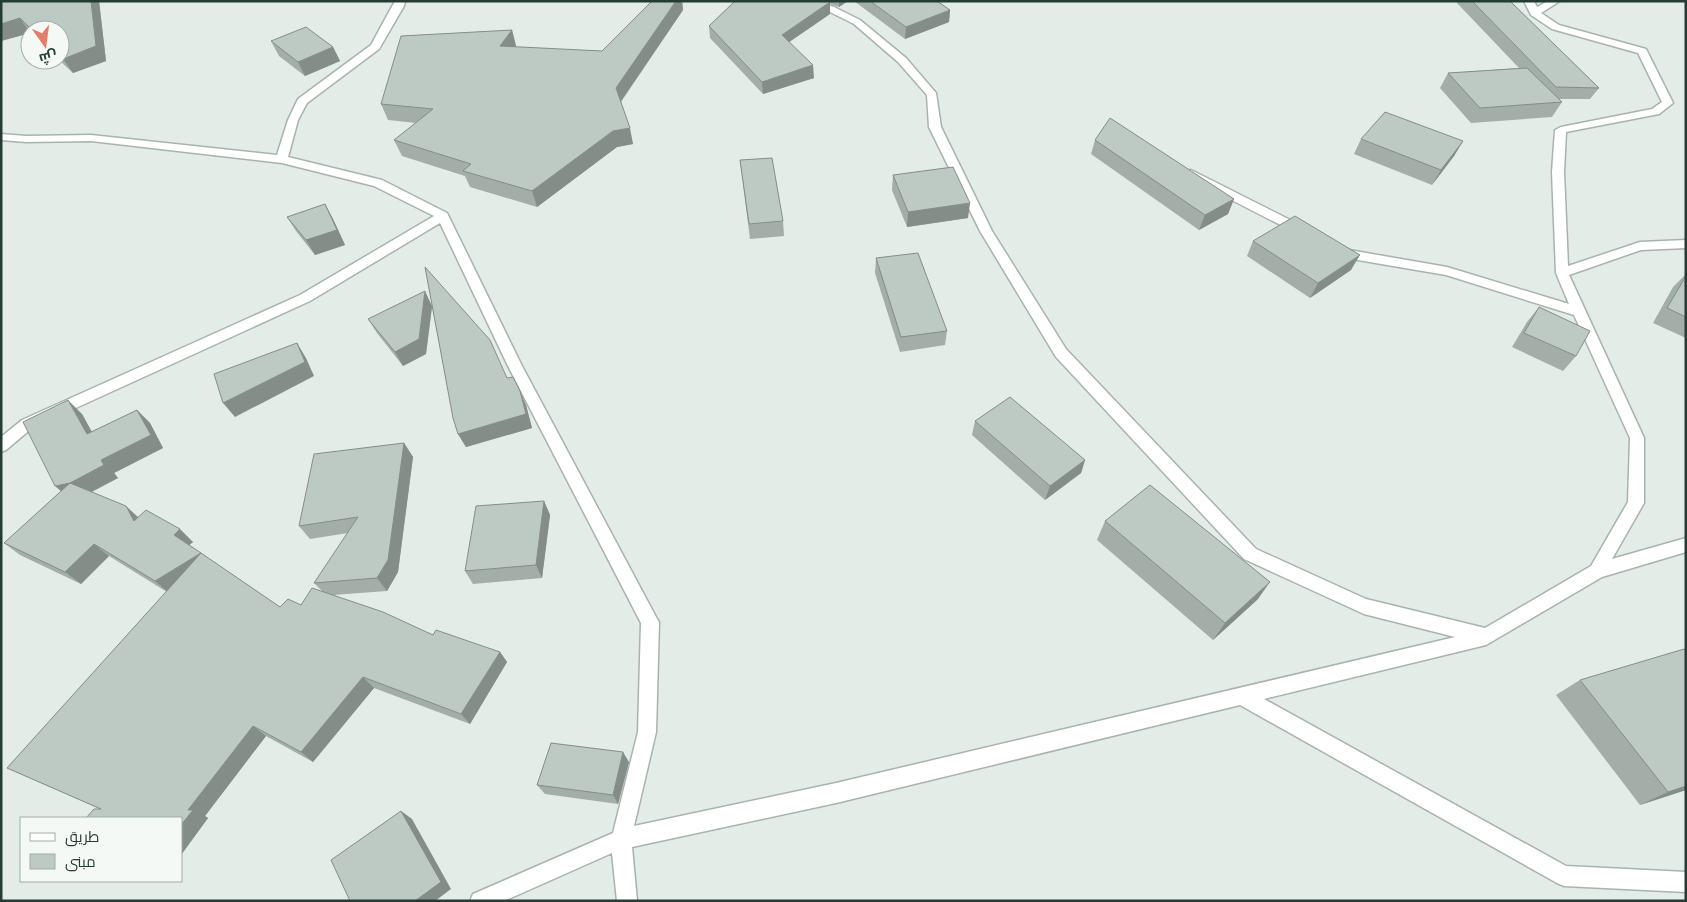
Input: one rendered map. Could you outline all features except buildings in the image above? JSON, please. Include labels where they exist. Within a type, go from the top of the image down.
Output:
[{"type":"street","points":[[282,159],[293,120],[302,101],[375,47],[399,6],[400,1]]},
{"type":"street","points":[[801,1],[831,8],[857,22],[902,60],[932,95],[935,127],[986,231],[1061,353],[1250,554],[1364,606],[1486,637]]},
{"type":"street","points":[[1555,1],[1531,7],[1546,23],[1566,32],[1591,36],[1642,51],[1668,103],[1655,112],[1561,130],[1558,172],[1562,274],[1637,438],[1636,503],[1597,572]]},
{"type":"street","points":[[1,137],[26,139],[91,138],[282,159],[378,183],[443,216],[515,366],[650,622],[647,732],[621,839],[627,901]]},
{"type":"street","points":[[1185,171],[1312,236]]},
{"type":"street","points":[[1,446],[27,424],[305,298],[443,216]]},
{"type":"street","points":[[1562,274],[1640,246],[1686,244]]},
{"type":"street","points":[[1329,245],[1346,254],[1447,271],[1580,312]]},
{"type":"street","points":[[480,901],[621,839],[836,793],[1486,637],[1597,572],[1686,545]]},
{"type":"street","points":[[1242,696],[1564,876],[1686,882]]}]
